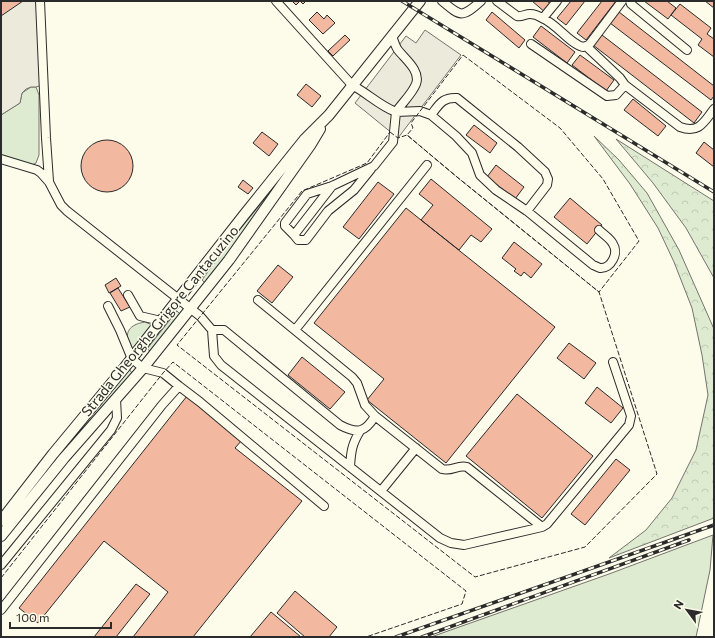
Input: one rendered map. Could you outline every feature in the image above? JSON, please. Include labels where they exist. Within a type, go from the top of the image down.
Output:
[{"type":"main road","name":"Strada Gheorghe Grigore Cantacuzino","points":[[1,536],[64,458],[143,368],[242,243],[311,144],[329,115],[420,1]]},
{"type":"main road","name":"Strada Gheorghe Grigore Cantacuzino","points":[[1,521],[53,454],[132,359],[229,233],[305,139],[329,115]]},
{"type":"street","points":[[40,1],[47,164],[49,182],[56,199],[67,211],[200,316],[212,330],[214,356],[221,365],[440,538],[451,543],[464,545],[542,527],[547,524],[629,426],[631,416],[613,362]]},
{"type":"street","points":[[276,1],[352,85],[388,109],[396,112],[420,111],[431,115],[456,136],[472,153],[480,175],[496,190],[527,211],[594,265],[600,268],[607,266],[614,258],[616,252],[614,245],[609,238],[599,230]]},
{"type":"street","points":[[442,1],[454,11],[461,14],[467,13],[481,1]]},
{"type":"street","points":[[497,1],[517,16],[529,14],[543,18],[580,46],[589,45],[622,1]]},
{"type":"street","points":[[543,18],[557,1]]},
{"type":"street","points":[[630,1],[631,4],[687,50]]},
{"type":"street","points":[[374,166],[332,186],[307,194],[289,217],[285,225],[298,240],[306,240],[328,212],[354,190],[374,166],[393,142],[396,112],[413,89],[417,78],[414,69],[397,49],[392,36]]},
{"type":"street","points":[[531,44],[607,96],[616,95],[625,85]]},
{"type":"street","points":[[586,46],[620,78],[625,85],[680,127],[688,130],[695,130],[702,125],[714,109]]},
{"type":"street","points":[[431,115],[442,102],[449,98],[457,98],[518,147],[545,172],[548,179],[547,185],[527,211]]},
{"type":"street","points":[[1,160],[37,170],[49,182]]},
{"type":"street","points":[[37,170],[47,164]]},
{"type":"street","points":[[295,330],[428,165]]},
{"type":"street","points":[[294,235],[332,186]]},
{"type":"street","points":[[128,295],[140,316],[161,321]]},
{"type":"street","points":[[258,300],[352,377],[357,383],[365,405],[375,416],[445,470],[450,470],[459,466],[467,467],[542,527]]},
{"type":"street","points":[[108,306],[132,359],[143,368],[162,373],[200,402],[324,506]]},
{"type":"street","points":[[212,330],[224,330],[340,425],[351,431],[366,429],[375,416]]},
{"type":"street","points":[[1,610],[162,405],[179,386]]},
{"type":"street","points":[[1,565],[111,430],[117,418],[116,399]]},
{"type":"street","points":[[350,466],[353,444],[360,431]]},
{"type":"street","points":[[381,491],[416,448]]},
{"type":"green space","points":[[31,87],[36,87],[39,95],[39,155],[36,163],[30,166],[1,157],[1,115],[20,103],[22,93]]},
{"type":"green space","points":[[594,136],[619,160],[647,193],[679,250],[714,329],[714,518],[609,558],[646,530],[672,498],[696,450],[708,395],[702,355],[692,308],[674,262],[658,228],[630,184]]},
{"type":"green space","points":[[616,139],[714,201],[714,278],[686,228],[653,183]]},
{"type":"green space","points":[[285,174],[233,250],[205,283],[202,280],[228,244]]},
{"type":"green space","points":[[177,311],[181,315],[152,352],[147,349]]},
{"type":"green space","points":[[145,322],[152,325],[131,351],[127,336],[128,332],[130,328],[139,323]]},
{"type":"green space","points":[[129,369],[132,373],[73,439],[71,439]]},
{"type":"green space","points":[[713,535],[710,570],[696,637],[431,637],[609,574]]},
{"type":"shaded area","points":[[1,1],[44,1],[46,84],[26,89],[22,93],[20,103],[1,115]]},
{"type":"shaded area","points":[[425,30],[461,55],[398,138],[355,103],[406,36],[416,43]]},
{"type":"building","points":[[1,1],[23,1],[1,16]]},
{"type":"building","points":[[292,1],[300,1],[296,5]]},
{"type":"building","points":[[532,1],[547,1],[552,5],[546,13]]},
{"type":"building","points":[[571,1],[585,1],[566,25],[557,18]]},
{"type":"building","points":[[602,1],[616,1],[586,40],[577,33]]},
{"type":"building","points":[[644,1],[667,1],[676,8],[668,19]]},
{"type":"building","points":[[705,1],[714,1],[714,8]]},
{"type":"building","points":[[680,4],[711,28],[707,34],[714,39],[714,57],[698,45],[702,39],[671,15]]},
{"type":"building","points":[[317,12],[324,19],[327,15],[335,23],[323,34],[309,20]]},
{"type":"building","points":[[492,12],[525,40],[519,48],[486,20]]},
{"type":"building","points":[[619,12],[714,86],[714,96],[711,100],[610,23]]},
{"type":"building","points":[[541,26],[575,52],[567,63],[533,37]]},
{"type":"building","points":[[345,35],[350,40],[333,56],[328,51]]},
{"type":"building","points":[[602,35],[702,112],[694,123],[593,45]]},
{"type":"building","points":[[580,55],[614,80],[606,91],[572,65]]},
{"type":"building","points":[[306,84],[321,96],[312,107],[297,95]]},
{"type":"building","points":[[633,99],[666,126],[658,136],[624,110]]},
{"type":"building","points":[[474,125],[497,143],[490,153],[466,135]]},
{"type":"building","points":[[262,132],[278,144],[269,156],[253,143]]},
{"type":"building","points":[[102,140],[112,140],[126,147],[133,161],[133,171],[126,185],[112,192],[102,192],[92,188],[85,181],[81,171],[81,161],[85,151],[92,144]]},
{"type":"building","points":[[704,142],[714,150],[714,167],[696,153]]},
{"type":"building","points":[[496,165],[524,187],[515,199],[487,177]]},
{"type":"building","points":[[431,179],[492,229],[481,242],[471,235],[459,250],[421,220],[433,205],[419,194]]},
{"type":"building","points":[[243,180],[253,188],[248,194],[238,187]]},
{"type":"building","points":[[378,182],[394,194],[359,239],[343,227]]},
{"type":"building","points":[[570,198],[602,225],[587,244],[554,217]]},
{"type":"building","points":[[406,208],[555,327],[446,463],[367,400],[384,379],[314,323]]},
{"type":"building","points":[[514,242],[542,264],[531,278],[524,272],[521,276],[514,271],[516,269],[502,258]]},
{"type":"building","points":[[278,265],[293,277],[272,303],[257,291]]},
{"type":"building","points":[[116,278],[121,286],[109,293],[105,285]]},
{"type":"building","points":[[118,288],[130,307],[121,311],[110,293]]},
{"type":"building","points":[[569,343],[596,363],[584,379],[557,358]]},
{"type":"building","points":[[302,357],[345,392],[330,409],[288,375]]},
{"type":"building","points":[[597,387],[623,408],[611,423],[585,403]]},
{"type":"building","points":[[517,394],[593,456],[542,518],[466,456]]},
{"type":"building","points":[[187,396],[242,440],[235,448],[302,501],[193,637],[133,637],[168,592],[104,541],[38,623],[19,608]]},
{"type":"building","points":[[616,459],[630,470],[585,525],[571,514]]},
{"type":"building","points":[[136,584],[150,594],[116,637],[94,637]]},
{"type":"building","points":[[295,591],[337,627],[329,637],[305,637],[277,613]]},
{"type":"building","points":[[271,612],[301,637],[250,637]]},
{"type":"railway","points":[[402,1],[714,192]]},
{"type":"railway","points":[[396,637],[714,525]]},
{"type":"railway","points":[[422,637],[689,540]]},
{"type":"fence","points":[[463,55],[560,128],[603,179],[639,241],[599,292],[407,135],[413,128],[411,123],[463,55]]},
{"type":"fence","points":[[390,132],[398,138],[407,135],[599,292],[657,474],[585,547],[475,577],[177,345],[302,191],[367,163],[390,132]]},
{"type":"fence","points":[[1,578],[173,362],[466,591],[462,604],[366,637]]}]
